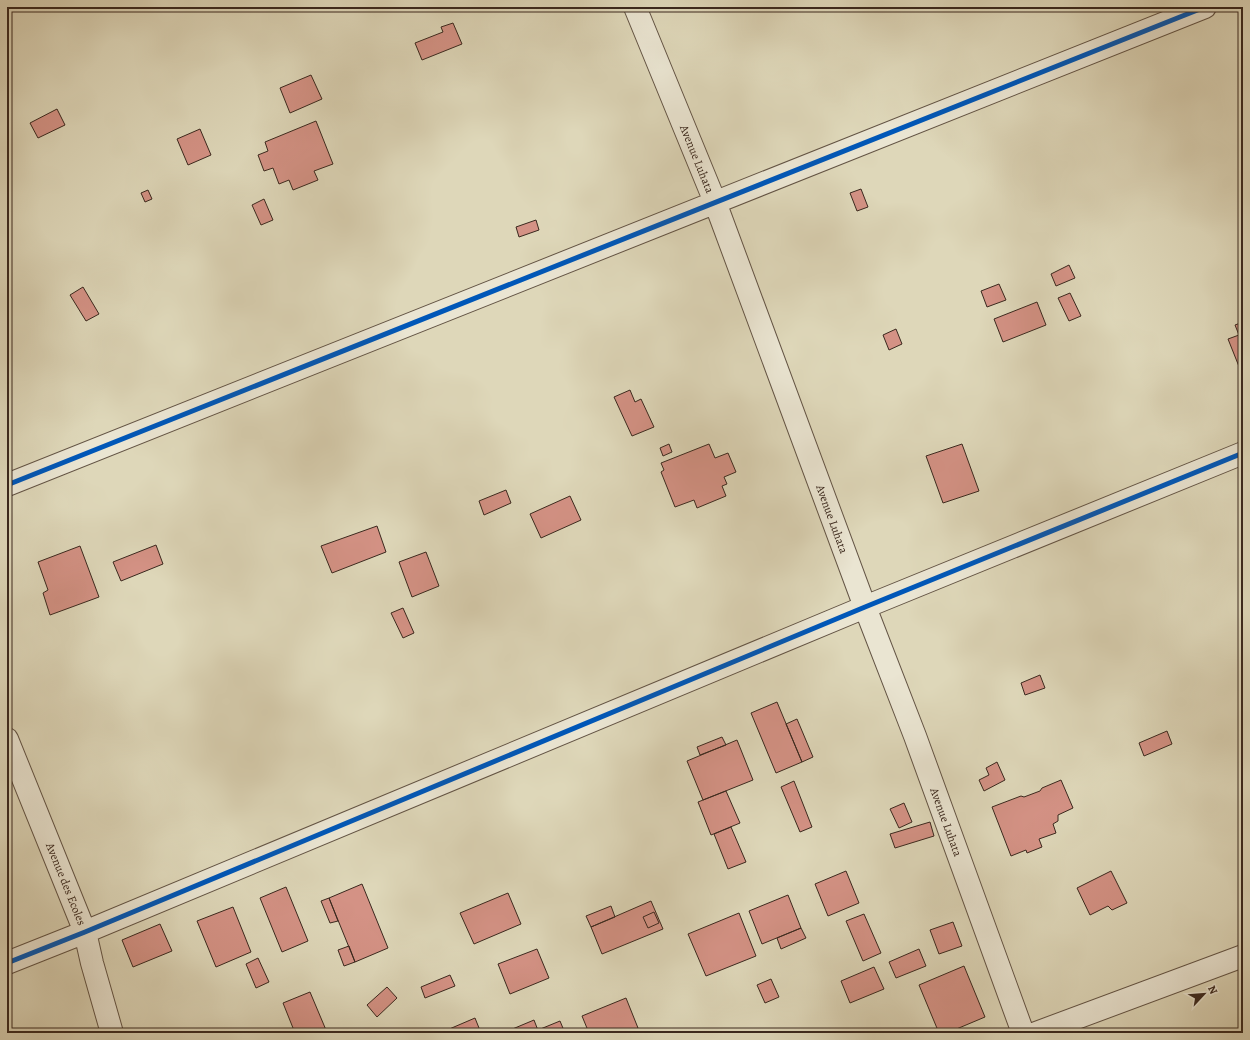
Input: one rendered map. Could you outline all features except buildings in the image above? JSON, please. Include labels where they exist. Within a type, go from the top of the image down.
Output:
[{"type":"street","name":"Avenue Luhata","points":[[635,7],[715,202],[865,607],[918,744],[1023,1033]]},
{"type":"street","points":[[7,485],[1204,7]]},
{"type":"street","points":[[7,963],[85,932],[865,607],[1243,453]]},
{"type":"street","name":"Avenue des Ecoles","points":[[7,739],[85,932],[92,963],[112,1033]]},
{"type":"street","points":[[1036,1033],[1243,956]]},
{"type":"cycle path","points":[[7,485],[1205,7]]},
{"type":"cycle path","points":[[7,963],[85,932],[865,607],[1243,453]]}]
